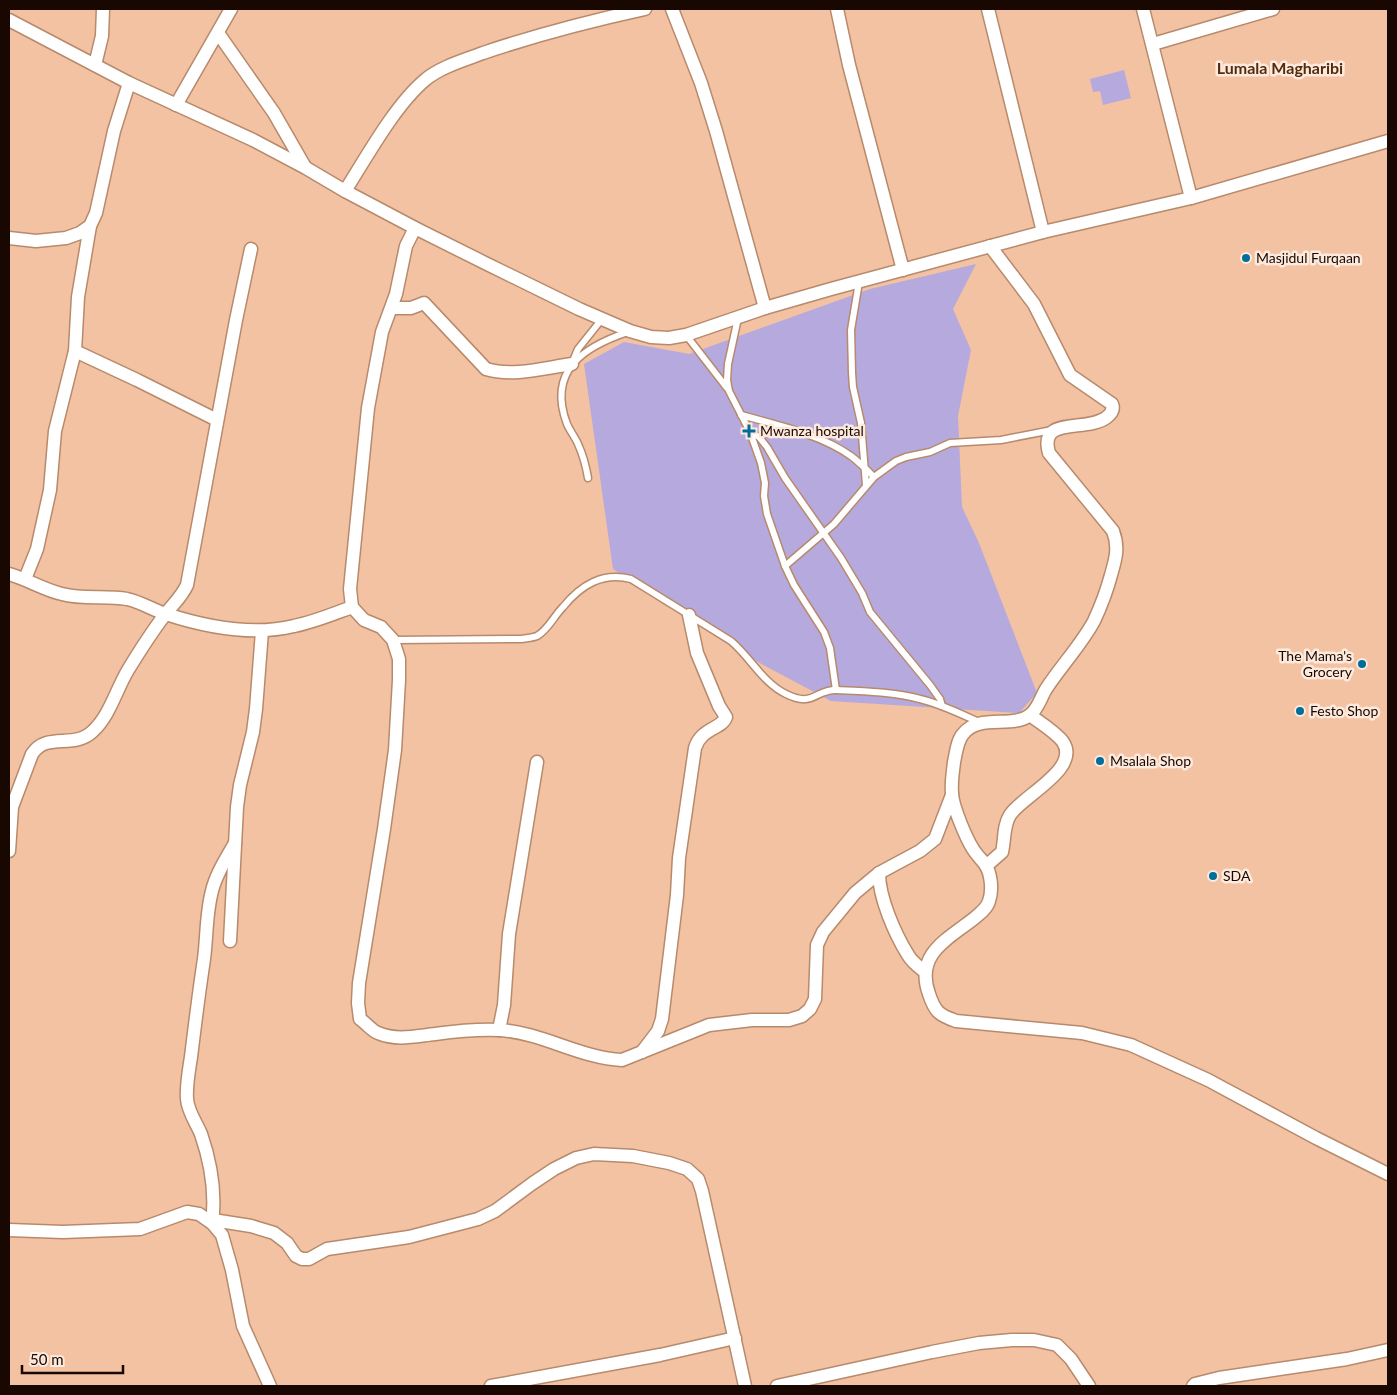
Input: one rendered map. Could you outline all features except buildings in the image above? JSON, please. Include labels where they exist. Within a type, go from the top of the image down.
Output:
[{"type":"street","points":[[95,65],[102,36],[102,9]]},
{"type":"street","points":[[176,105],[231,9]]},
{"type":"street","points":[[345,191],[405,100],[425,79],[456,62],[502,46],[579,24],[645,9]]},
{"type":"street","points":[[672,9],[701,83],[716,131],[765,308]]},
{"type":"street","points":[[837,9],[849,65],[903,270]]},
{"type":"street","points":[[988,9],[1043,232]]},
{"type":"street","points":[[1143,9],[1191,198]]},
{"type":"street","points":[[1153,44],[1273,9]]},
{"type":"street","points":[[9,20],[129,83],[253,140],[414,228],[630,332],[651,337],[669,338],[686,335],[765,308],[859,282],[1043,232],[1191,198],[1388,141]]},
{"type":"street","points":[[218,33],[274,113],[306,168]]},
{"type":"street","points":[[25,579],[37,549],[50,490],[56,431],[75,351],[78,297],[90,226],[96,213],[114,131],[129,83]]},
{"type":"street","points":[[9,238],[36,241],[66,238],[80,234],[90,226]]},
{"type":"street","points":[[414,228],[406,246],[396,294],[379,346],[368,408],[350,589],[352,607],[364,620],[380,627],[393,640],[399,659],[400,680],[395,750],[359,983],[358,1003],[360,1019],[378,1033],[401,1038],[464,1030],[499,1030],[520,1033],[610,1060],[622,1060],[709,1025],[752,1020],[789,1020],[802,1016],[810,1010],[815,999],[817,945],[823,932],[855,893],[879,873],[920,851],[935,840],[952,795]]},
{"type":"street","points":[[990,246],[1034,304],[1070,375],[1112,404],[1111,414],[1094,424],[1053,429],[1046,445],[1048,453],[1113,531],[1117,542],[1116,560],[1108,587],[1093,622],[1030,715],[1018,720],[982,723],[971,727],[963,734],[956,748],[952,775],[952,795],[973,849],[986,866],[990,882],[989,902],[982,912],[934,951],[928,960],[925,972],[926,985],[933,1005],[941,1016],[956,1022],[1082,1033],[1131,1045],[1208,1080],[1388,1174]]},
{"type":"street","points":[[9,851],[12,807],[32,754],[37,747],[49,742],[83,739],[94,730],[112,703],[127,671],[165,614],[183,594],[190,576],[217,420],[251,249]]},
{"type":"street","points":[[392,308],[411,308],[424,303],[486,370],[499,373],[520,372],[572,364]]},
{"type":"street","points":[[75,351],[217,420]]},
{"type":"street","points":[[9,574],[64,595],[127,599],[142,603],[165,614],[223,627],[262,631],[294,627],[322,619],[352,607]]},
{"type":"street","points":[[641,1053],[658,1031],[662,1019],[677,895],[679,858],[695,748],[701,736],[726,720],[698,653],[689,615]]},
{"type":"street","points":[[230,941],[240,784],[253,732],[262,631]]},
{"type":"street","points":[[986,866],[1002,852],[1005,828],[1012,813],[1054,776],[1064,763],[1066,754],[1063,742],[1030,715]]},
{"type":"street","points":[[499,1030],[504,1005],[509,934],[537,762]]},
{"type":"street","points":[[212,1222],[214,1191],[211,1171],[206,1148],[199,1128],[190,1112],[187,1098],[210,899],[216,878],[235,843]]},
{"type":"street","points":[[879,873],[880,892],[889,916],[909,956],[925,972]]},
{"type":"street","points":[[212,1222],[251,1226],[274,1233],[287,1243],[296,1256],[302,1259],[309,1259],[327,1249],[409,1237],[478,1219],[495,1211],[533,1183],[576,1158],[594,1154],[633,1156],[669,1163],[687,1169],[698,1179],[745,1386]]},
{"type":"street","points":[[9,1230],[63,1232],[140,1229],[187,1212],[199,1214],[212,1222],[222,1236],[227,1250],[243,1326],[270,1386]]},
{"type":"street","points":[[491,1386],[660,1355],[735,1338]]},
{"type":"street","points":[[777,1386],[870,1364],[970,1344],[1034,1340],[1057,1345],[1071,1359],[1089,1386]]},
{"type":"street","points":[[1193,1386],[1219,1378],[1310,1366],[1388,1350]]},
{"type":"lane","points":[[859,282],[852,330],[852,373],[861,423],[866,485]]},
{"type":"lane","points":[[729,391],[727,380],[728,364],[738,318]]},
{"type":"lane","points":[[588,478],[578,444],[568,425],[560,391],[564,378],[578,350],[602,319]]},
{"type":"lane","points":[[572,364],[599,343],[630,332]]},
{"type":"lane","points":[[686,335],[729,391],[750,432],[763,473],[767,514],[784,566],[824,632],[830,648],[836,690]]},
{"type":"lane","points":[[741,415],[811,436],[830,444],[851,456],[874,477]]},
{"type":"lane","points":[[784,566],[834,524],[874,477],[906,457],[930,452],[950,443],[1001,440],[1053,429]]},
{"type":"lane","points":[[750,432],[759,437],[767,447],[785,478],[857,584],[870,612],[930,685],[940,699],[942,706]]},
{"type":"lane","points":[[393,640],[521,639],[536,636],[545,629],[574,595],[590,584],[608,576],[619,576],[631,579],[731,641],[742,650],[774,687],[785,694],[798,699],[808,700],[828,690],[904,695],[942,706],[982,723]]},
{"type":"shaded area","points":[[1124,70],[1131,98],[1103,105],[1100,91],[1093,92],[1090,79]]},
{"type":"shaded area","points":[[976,264],[953,309],[971,350],[958,416],[962,507],[979,543],[1037,693],[1019,713],[831,701],[741,653],[613,569],[584,364],[624,342],[689,354],[870,289]]},
{"type":"place","name":"Masjidul Furqaan","points":[[1246,258]]},
{"type":"place","name":"Mwanza hospital","points":[[749,431]]},
{"type":"place","name":"The Mama's Grocery","points":[[1362,664]]},
{"type":"place","name":"Festo Shop","points":[[1300,711]]},
{"type":"place","name":"Msalala Shop","points":[[1100,761]]},
{"type":"place","name":"SDA","points":[[1213,876]]},
{"type":"district","name":"Lumala Magharibi","points":[[1280,68]]}]
